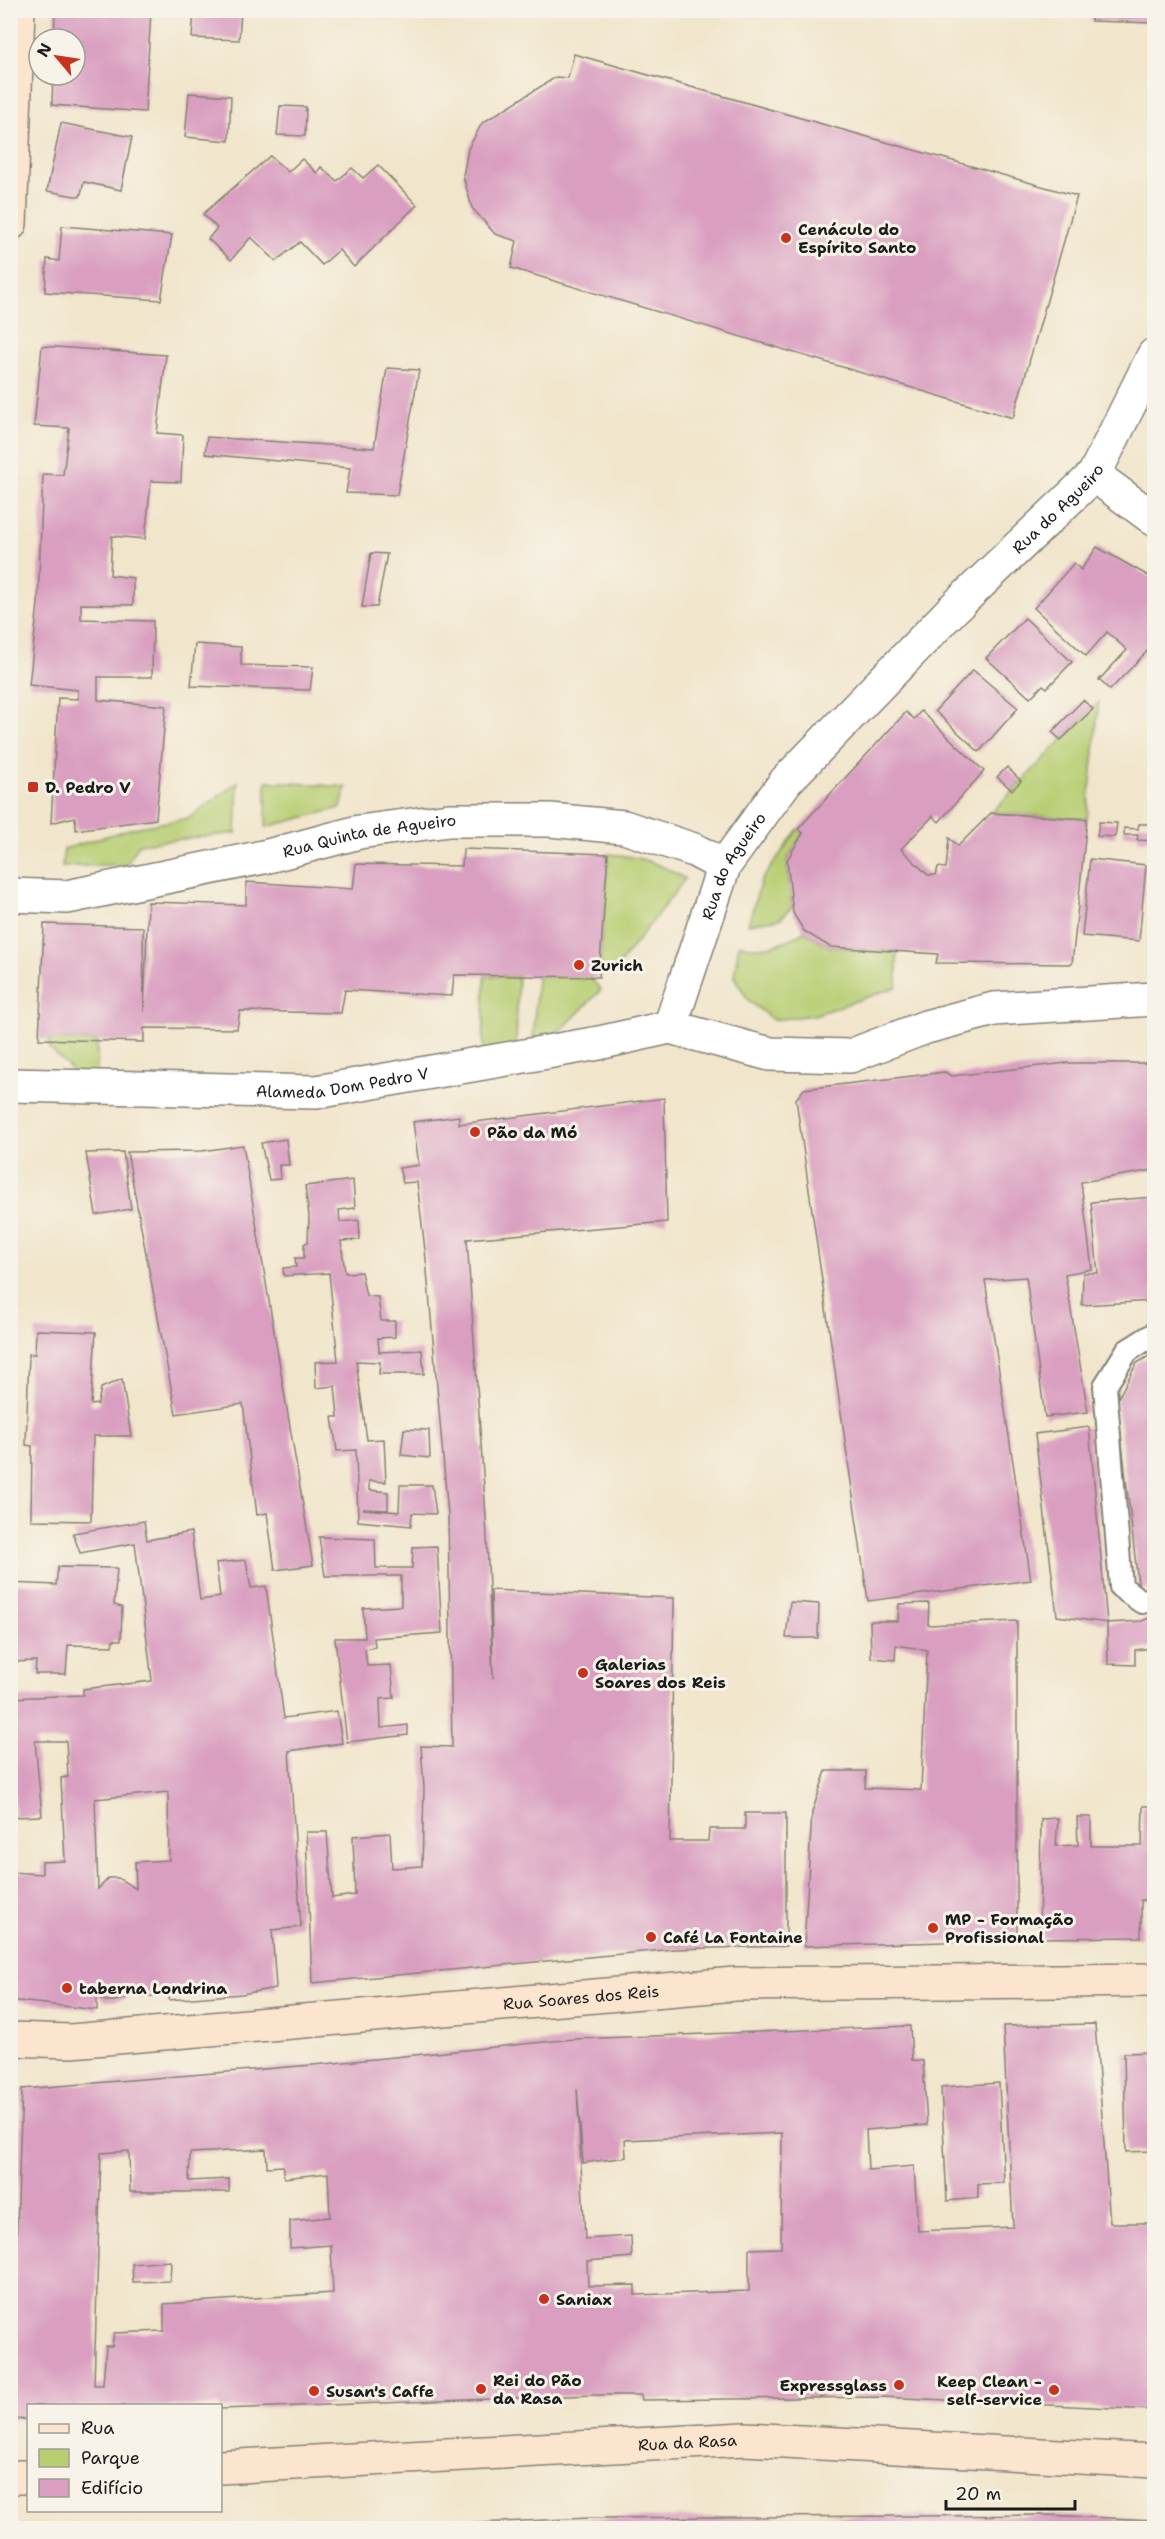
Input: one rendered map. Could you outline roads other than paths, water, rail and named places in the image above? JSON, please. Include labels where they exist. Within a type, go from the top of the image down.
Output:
[{"type":"main road","points":[[10,224],[18,10]]},
{"type":"main road","name":"Rua Soares dos Reis","points":[[10,2039],[71,2041],[735,1984],[1155,1980]]},
{"type":"main road","name":"Rua da Rasa","points":[[222,2467],[745,2439],[1155,2461]]},
{"type":"main road","points":[[10,2477],[27,2477]]},
{"type":"street","name":"Rua do Agueiro","points":[[670,1027],[724,866],[786,781],[952,610],[1094,475],[1155,355]]},
{"type":"street","points":[[1094,475],[1155,519]]},
{"type":"street","name":"Rua Quinta de Agueiro","points":[[10,895],[67,897],[268,856],[359,832],[449,820],[550,820],[624,827],[694,850],[724,866]]},
{"type":"street","points":[[670,1027],[770,1054],[850,1056],[926,1027],[994,1009],[1155,999]]},
{"type":"street","name":"Alameda Dom Pedro V","points":[[10,1085],[316,1092],[599,1043],[670,1027]]},
{"type":"lane","points":[[1155,1334],[1127,1351],[1105,1386],[1121,1587],[1142,1602],[1155,1598]]},
{"type":"place","name":"Cenáculo do Espírito Santo","points":[[786,238]]},
{"type":"place","name":"D. Pedro V","points":[[33,787]]},
{"type":"place","name":"Zurich","points":[[579,965]]},
{"type":"place","name":"Pão da Mó","points":[[475,1132]]},
{"type":"place","name":"Galerias Soares dos Reis","points":[[583,1673]]},
{"type":"place","name":"MP - Formação Profissional","points":[[933,1928]]},
{"type":"place","name":"Café La Fontaine","points":[[651,1937]]},
{"type":"place","name":"taberna Londrina","points":[[67,1988]]},
{"type":"place","name":"Saniax","points":[[544,2299]]},
{"type":"place","name":"Expressglass","points":[[899,2385]]},
{"type":"place","name":"Rei do Pão da Rasa","points":[[481,2389]]},
{"type":"place","name":"Keep Clean - self-service","points":[[1054,2390]]},
{"type":"place","name":"Susan's Caffe","points":[[314,2391]]}]
